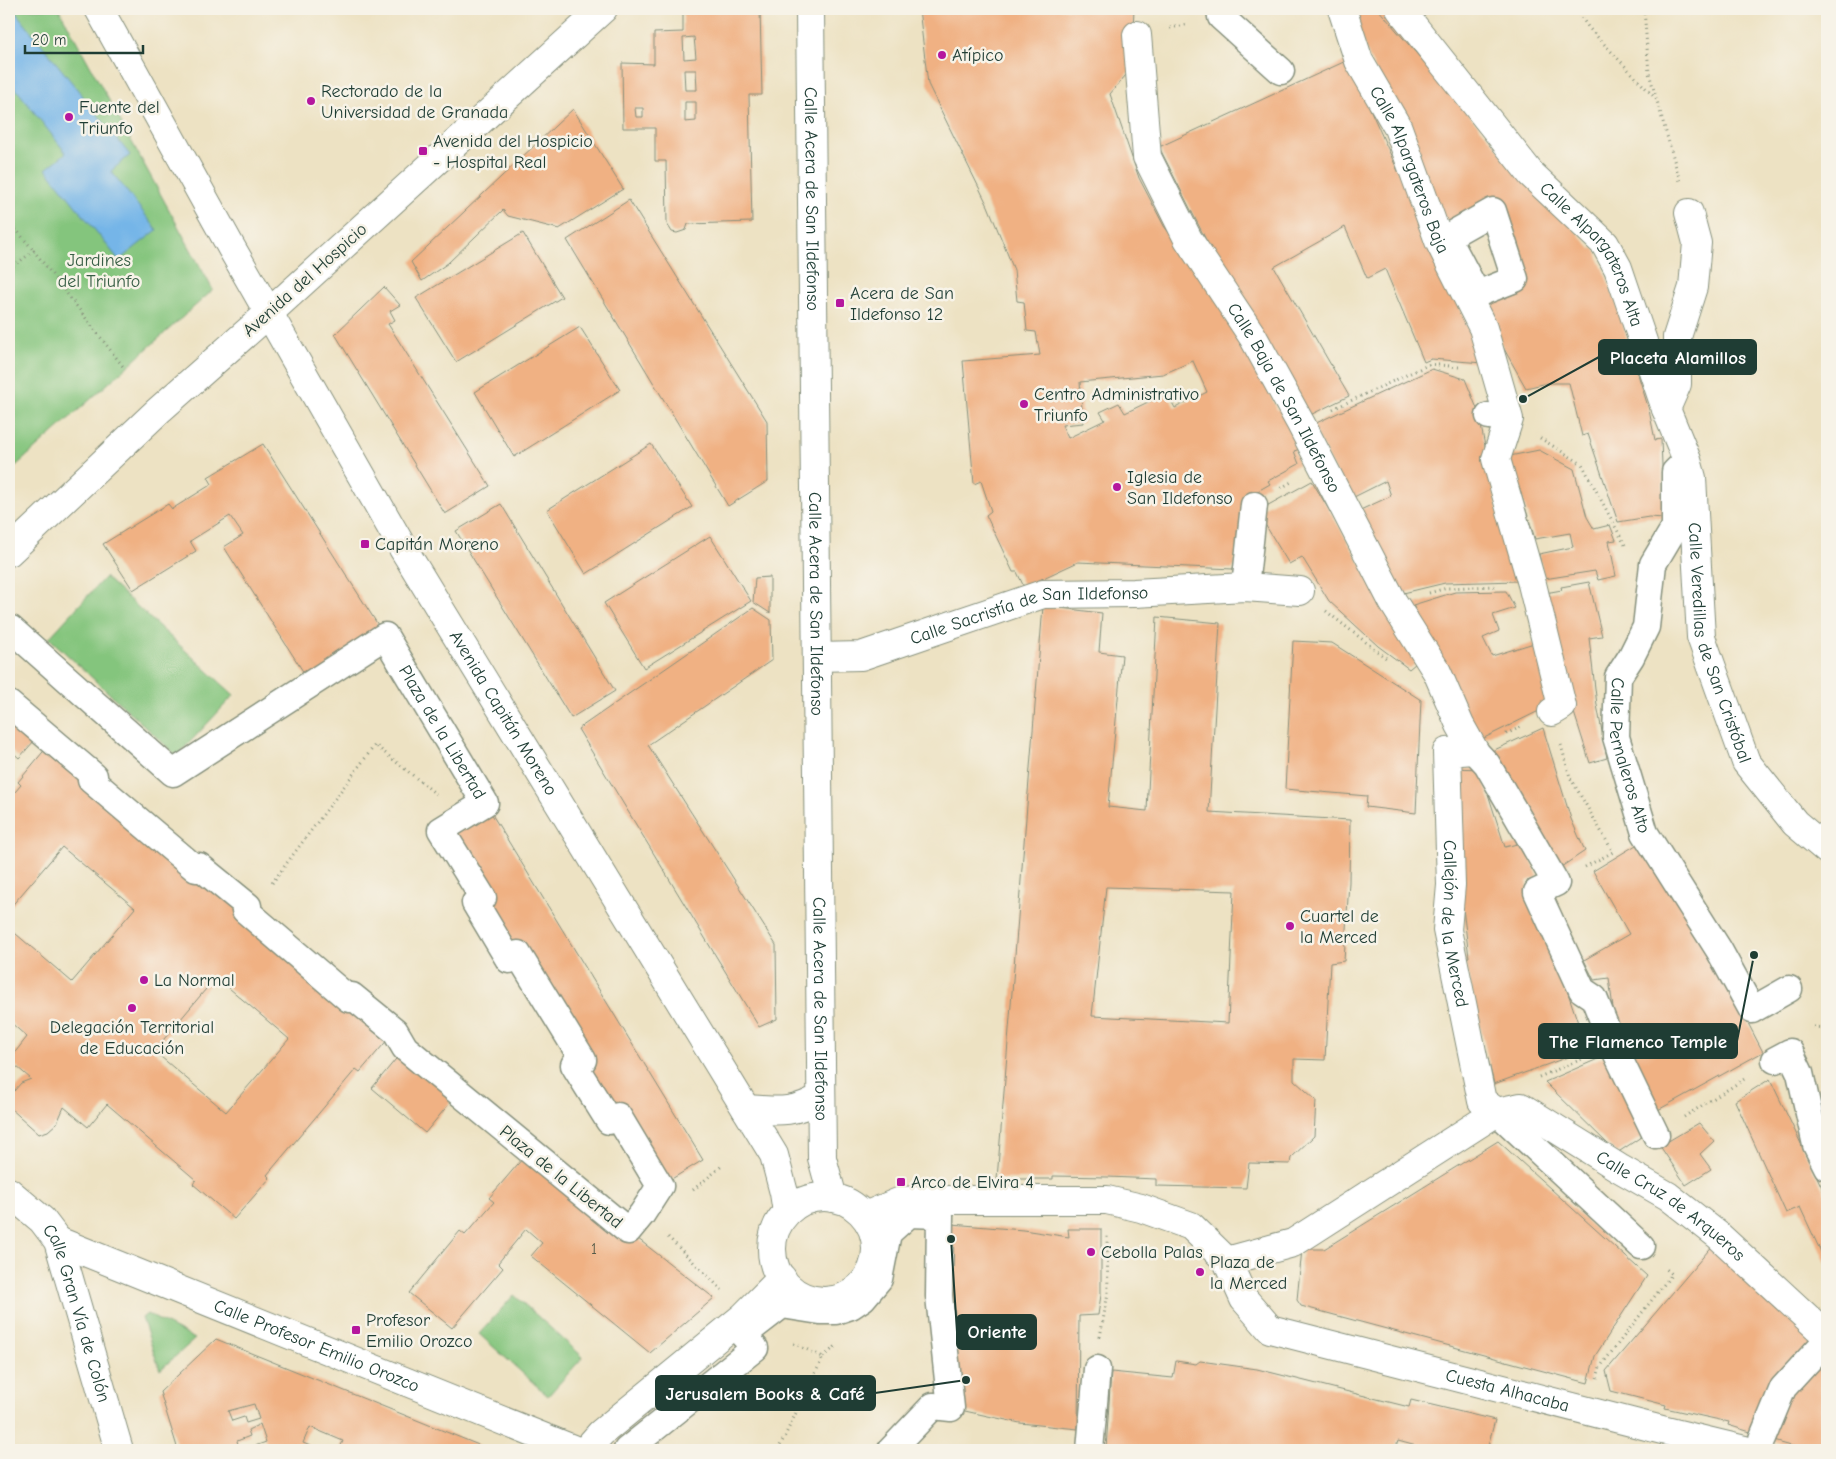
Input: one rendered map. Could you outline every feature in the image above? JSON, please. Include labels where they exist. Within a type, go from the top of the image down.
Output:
[{"type":"street","name":"Avenida Capitán Moreno","points":[[99,9],[224,235],[404,550],[774,1155],[787,1212]]},
{"type":"street","name":"Avenida del Hospicio","points":[[9,552],[158,411],[269,313],[603,9]]},
{"type":"street","name":"Calle Acera de San Ildefonso","points":[[810,9],[822,1158],[833,1198]]},
{"type":"street","name":"Calle Alpargateros Baja","points":[[1342,9],[1359,61],[1398,128],[1440,241],[1483,328],[1499,417]]},
{"type":"street","name":"Calle Alpargateros Alta","points":[[1400,9],[1532,174],[1604,244],[1618,268],[1666,408]]},
{"type":"street","points":[[1221,13],[1281,72]]},
{"type":"street","name":"Calle Baja de San Ildefonso","points":[[1137,35],[1147,157],[1188,239],[1253,337],[1301,424],[1393,602],[1437,672],[1460,725],[1474,750]]},
{"type":"street","points":[[1666,408],[1677,384],[1677,337],[1694,287],[1697,243],[1689,213]]},
{"type":"street","name":"Calle Veredillas de San Cristóbal","points":[[1666,408],[1687,460],[1692,478],[1701,636],[1746,762],[1795,823],[1827,850]]},
{"type":"street","points":[[1499,417],[1496,459],[1532,584],[1562,706],[1552,712]]},
{"type":"street","name":"Calle Pernaleros Alto","points":[[1687,460],[1675,472],[1675,527],[1653,564],[1646,627],[1631,657],[1618,677],[1616,737],[1645,833],[1719,950],[1752,1010],[1789,989]]},
{"type":"street","points":[[1245,587],[1254,505]]},
{"type":"street","name":"Calle Sacristía de San Ildefonso","points":[[817,657],[860,656],[1043,594],[1134,593],[1245,587],[1300,590]]},
{"type":"street","name":"Plaza de la Libertad","points":[[9,631],[11,629],[173,773],[385,636],[485,803],[441,830],[483,898],[475,903],[509,960],[518,954],[583,1060],[574,1065],[609,1121],[618,1116],[660,1186],[628,1232],[405,1048],[395,1031],[352,996],[349,999],[245,910],[248,906],[199,866],[196,869],[91,780],[94,776],[9,704]]},
{"type":"street","points":[[1474,750],[1487,764],[1556,883],[1538,892],[1582,990],[1594,998],[1614,1048],[1656,1135]]},
{"type":"street","name":"Callejón de la Merced","points":[[1474,750],[1447,752],[1452,885],[1447,930],[1482,1101],[1497,1112]]},
{"type":"street","points":[[1775,1060],[1790,1052],[1800,1072],[1816,1144],[1827,1167]]},
{"type":"street","points":[[746,1109],[780,1112],[806,1106],[821,1097]]},
{"type":"street","name":"Calle Cruz de Arqueros","points":[[1227,1261],[1288,1244],[1497,1112],[1520,1107],[1668,1196],[1719,1236],[1827,1336]]},
{"type":"street","points":[[1497,1112],[1641,1246]]},
{"type":"street","name":"Calle Gran Vía de Colón","points":[[9,1192],[42,1220],[58,1241],[119,1450]]},
{"type":"street","points":[[812,1198],[833,1198],[847,1202],[865,1216],[874,1236],[876,1253],[869,1275],[853,1292],[832,1300],[812,1299],[795,1291],[782,1278],[776,1269],[773,1241],[778,1226],[787,1212],[799,1203],[812,1198]]},
{"type":"street","points":[[865,1216],[901,1201],[1107,1200],[1141,1208],[1191,1226],[1227,1261]]},
{"type":"street","points":[[626,1450],[755,1348],[743,1335],[754,1325],[782,1305],[820,1311],[836,1311],[851,1306],[863,1298],[879,1279],[888,1233],[909,1214],[940,1215],[939,1296],[951,1408],[933,1406],[890,1450]]},
{"type":"street","name":"Calle Profesor Emilio Orozco","points":[[58,1241],[575,1450]]},
{"type":"street","name":"Cuesta Alhacaba","points":[[1227,1261],[1244,1299],[1270,1329],[1660,1440],[1754,1445]]},
{"type":"street","points":[[586,1450],[601,1433],[744,1316],[782,1278]]},
{"type":"street","points":[[1754,1445],[1783,1388],[1827,1340]]},
{"type":"street","points":[[1090,1450],[1097,1370]]},
{"type":"path","points":[[1576,9],[1588,27],[1657,101]]},
{"type":"path","points":[[1644,9],[1649,74],[1689,213]]},
{"type":"path","points":[[1137,35],[1221,13]]},
{"type":"path","points":[[9,148],[14,155],[9,160]]},
{"type":"path","points":[[9,220],[125,369]]},
{"type":"path","points":[[9,269],[34,251]]},
{"type":"path","points":[[1301,424],[1430,364],[1466,368]]},
{"type":"path","points":[[1499,417],[1582,464],[1624,545],[1652,582]]},
{"type":"path","points":[[1254,505],[1321,464]]},
{"type":"path","points":[[1393,602],[1447,588],[1532,584]]},
{"type":"path","points":[[1300,590],[1409,676],[1437,672]]},
{"type":"path","points":[[1474,750],[1552,712],[1570,777],[1613,852]]},
{"type":"path","points":[[272,884],[375,744],[439,796]]},
{"type":"path","points":[[1535,1083],[1540,1076],[1587,1057]]},
{"type":"path","points":[[1656,1135],[1775,1060]]},
{"type":"path","points":[[1100,1339],[1108,1293],[1107,1235]]},
{"type":"path","points":[[1596,1383],[1600,1367],[1672,1274],[1641,1246]]},
{"type":"path","points":[[754,1325],[823,1357],[778,1450]]},
{"type":"green space","name":"Jardines del Triunfo","points":[[9,9],[59,9],[213,290],[9,472]]},
{"type":"green space","points":[[105,577],[234,695],[177,756],[49,638]]},
{"type":"green space","points":[[514,1295],[583,1357],[548,1396],[479,1334]]},
{"type":"green space","points":[[147,1314],[195,1339],[160,1370],[142,1318]]},
{"type":"water","name":"Fuente del Triunfo","points":[[9,9],[13,9],[130,155],[111,171],[157,230],[119,260],[46,169],[66,153],[9,80]]},
{"type":"building","points":[[683,9],[760,9],[762,95],[749,95],[752,222],[688,224],[686,230],[677,233],[672,232],[667,224],[666,161],[655,161],[655,128],[623,128],[622,63],[654,64],[654,33],[683,32]],"holes":[[[694,37],[696,58],[684,59],[683,38]],[[684,70],[696,70],[697,90],[685,90]],[[685,102],[696,102],[696,121],[685,122]],[[635,108],[643,108],[643,117],[636,117]]]},
{"type":"building","points":[[919,9],[1134,9],[1131,69],[1110,94],[1139,178],[1164,226],[1249,342],[1277,410],[1282,408],[1300,449],[1294,451],[1299,464],[1268,481],[1270,484],[1249,496],[1233,569],[1078,562],[1024,587],[1017,572],[1013,572],[986,515],[991,511],[981,481],[974,484],[963,361],[1040,355],[1036,332],[1027,331],[1024,302],[1017,301],[1014,270],[988,206],[928,84]],"holes":[[[1193,361],[1207,392],[1175,408],[1167,393],[1125,413],[1119,403],[1100,412],[1105,420],[1068,438],[1062,425],[1083,423],[1080,382],[1163,374]]]},
{"type":"building","points":[[1351,9],[1378,9],[1528,183],[1565,218],[1591,249],[1594,248],[1614,296],[1649,410],[1655,440],[1661,439],[1664,518],[1649,517],[1618,522],[1588,434],[1582,436],[1569,383],[1547,383],[1526,388],[1490,324],[1477,294],[1515,279],[1493,211],[1447,237],[1363,42]]},
{"type":"building","points":[[1348,60],[1433,249],[1435,249],[1483,363],[1431,359],[1424,362],[1385,269],[1367,278],[1345,227],[1274,267],[1349,396],[1306,417],[1240,307],[1159,147]]},
{"type":"building","points":[[573,109],[623,189],[559,229],[508,216],[503,210],[448,263],[422,281],[411,262]]},
{"type":"building","points":[[629,200],[767,421],[768,481],[728,506],[567,240]]},
{"type":"building","points":[[523,233],[562,297],[456,362],[416,298]]},
{"type":"building","points":[[384,287],[400,305],[390,311],[395,320],[388,324],[490,486],[445,514],[335,334]]},
{"type":"building","points":[[580,327],[620,390],[514,457],[475,392]]},
{"type":"building","points":[[1432,369],[1465,379],[1478,411],[1498,511],[1518,581],[1445,583],[1395,595],[1356,512],[1391,496],[1386,481],[1350,499],[1312,425]]},
{"type":"building","points":[[263,444],[385,636],[311,684],[224,547],[243,535],[230,516],[190,541],[196,551],[133,590],[103,544],[168,504],[172,509],[212,484],[208,477]]},
{"type":"building","points":[[651,444],[692,507],[586,574],[547,510]]},
{"type":"building","points":[[1539,450],[1574,469],[1587,517],[1594,529],[1610,525],[1616,540],[1609,541],[1616,576],[1598,580],[1595,571],[1544,579],[1539,554],[1573,547],[1570,533],[1535,539],[1519,487],[1515,487],[1505,457]]},
{"type":"building","points":[[1312,481],[1379,595],[1422,658],[1409,669],[1378,646],[1329,601],[1302,557],[1289,564],[1260,516],[1261,509]]},
{"type":"building","points":[[501,504],[615,691],[571,718],[456,531]]},
{"type":"building","points":[[710,536],[751,601],[644,668],[604,603]]},
{"type":"building","points":[[770,577],[770,613],[753,602],[755,578]]},
{"type":"building","points":[[1589,582],[1602,636],[1589,638],[1597,705],[1607,758],[1590,763],[1571,703],[1545,593],[1562,590],[1561,587]]},
{"type":"building","points":[[1506,591],[1515,608],[1493,615],[1499,631],[1483,638],[1492,656],[1534,643],[1553,704],[1478,741],[1413,605],[1455,592]]},
{"type":"building","name":"Cuartel de la Merced","points":[[1043,606],[1102,613],[1099,652],[1122,655],[1108,807],[1147,811],[1157,617],[1220,623],[1209,812],[1350,820],[1349,882],[1344,961],[1330,963],[1325,1060],[1294,1059],[1294,1080],[1316,1100],[1314,1136],[1291,1158],[1290,1164],[1249,1163],[1246,1188],[1156,1186],[1156,1179],[1108,1177],[1053,1176],[1053,1179],[997,1179]],"holes":[[[1106,887],[1234,891],[1228,1023],[1092,1016]]]},
{"type":"building","points":[[753,608],[771,620],[772,660],[648,745],[776,945],[777,1019],[759,1027],[578,729]]},
{"type":"building","points":[[1293,641],[1332,643],[1421,700],[1416,813],[1366,807],[1367,796],[1285,789]]},
{"type":"building","points":[[9,704],[42,732],[19,758],[9,749]]},
{"type":"building","points":[[1543,728],[1571,819],[1585,851],[1561,867],[1492,751]]},
{"type":"building","name":"La Normal","points":[[52,741],[395,1031],[360,1072],[356,1069],[267,1175],[270,1178],[234,1219],[193,1184],[196,1180],[107,1104],[88,1127],[64,1107],[57,1123],[48,1131],[39,1134],[9,1107],[9,1089],[14,1091],[21,1083],[31,1079],[9,1060],[27,1037],[9,1021],[9,928],[72,982],[135,908],[62,847],[9,909],[9,799],[21,785],[18,782]],"holes":[[[216,977],[289,1039],[226,1112],[154,1051]]]},
{"type":"building","points":[[1453,768],[1480,769],[1505,847],[1525,842],[1538,877],[1527,881],[1532,913],[1541,934],[1559,966],[1587,1050],[1494,1084],[1464,958],[1469,957],[1454,836]]},
{"type":"building","points":[[485,803],[703,1160],[660,1186],[441,830]]},
{"type":"building","points":[[1641,842],[1719,967],[1763,1052],[1658,1110],[1615,1023],[1609,978],[1594,980],[1584,960],[1629,934],[1593,871]]},
{"type":"building","points":[[405,1048],[458,1093],[425,1133],[372,1088]]},
{"type":"building","points":[[1607,1055],[1644,1135],[1617,1153],[1545,1082]]},
{"type":"building","points":[[1770,1079],[1827,1198],[1827,1265],[1800,1207],[1786,1213],[1735,1101]]},
{"type":"building","points":[[1699,1123],[1714,1141],[1700,1154],[1711,1169],[1686,1185],[1660,1146]]},
{"type":"building","points":[[1498,1141],[1647,1276],[1595,1356],[1588,1383],[1301,1306],[1297,1300],[1302,1249],[1324,1249]]},
{"type":"building","points":[[529,1151],[714,1298],[650,1353],[531,1256],[542,1243],[526,1229],[498,1263],[503,1268],[452,1328],[409,1293],[460,1231],[465,1235],[494,1202],[489,1198]]},
{"type":"building","points":[[940,1223],[1023,1230],[1069,1237],[1068,1229],[1101,1229],[1101,1295],[1098,1315],[1079,1316],[1078,1429],[1020,1423],[951,1408]]},
{"type":"building","points":[[1714,1244],[1819,1341],[1760,1435],[1728,1425],[1729,1422],[1665,1408],[1666,1405],[1611,1391],[1606,1371]]},
{"type":"building","points":[[216,1339],[491,1450],[339,1450],[343,1441],[310,1427],[303,1443],[320,1450],[244,1450],[266,1442],[260,1424],[248,1430],[250,1436],[237,1441],[240,1450],[178,1450],[160,1392]],"holes":[[[254,1404],[259,1419],[246,1423],[244,1417],[232,1421],[228,1411]]]},
{"type":"building","points":[[1827,1352],[1827,1450],[1805,1450],[1767,1439],[1783,1398]]},
{"type":"building","points":[[1176,1361],[1196,1364],[1200,1361],[1257,1369],[1409,1407],[1411,1400],[1495,1420],[1487,1450],[1431,1450],[1398,1441],[1395,1450],[1106,1450],[1111,1372],[1173,1378]]},
{"type":"place","name":"Atípico","points":[[942,55]]},
{"type":"place","name":"Rectorado de la Universidad de Granada","points":[[311,101]]},
{"type":"place","name":"Fuente del Triunfo","points":[[69,117]]},
{"type":"place","name":"Avenida del Hospicio - Hospital Real","points":[[423,151]]},
{"type":"place","name":"Acera de San Ildefonso 12","points":[[840,303]]},
{"type":"place","name":"Placeta Alamillos","points":[[1523,399]]},
{"type":"place","name":"Centro Administrativo Triunfo","points":[[1024,404]]},
{"type":"place","name":"Iglesia de San Ildefonso","points":[[1117,487]]},
{"type":"place","name":"Capitán Moreno","points":[[365,544]]},
{"type":"place","name":"Cuartel de la Merced","points":[[1290,926]]},
{"type":"place","name":"The Flamenco Temple","points":[[1754,955]]},
{"type":"place","name":"La Normal","points":[[144,980]]},
{"type":"place","name":"Delegación Territorial de Educación","points":[[132,1008]]},
{"type":"place","name":"Arco de Elvira 4","points":[[901,1182]]},
{"type":"place","name":"Oriente","points":[[951,1239]]},
{"type":"place","name":"Cebolla Palas","points":[[1091,1252]]},
{"type":"place","name":"Plaza de la Merced","points":[[1200,1272]]},
{"type":"place","name":"Profesor Emilio Orozco","points":[[356,1330]]},
{"type":"place","name":"Jerusalem Books & Café","points":[[966,1380]]}]
